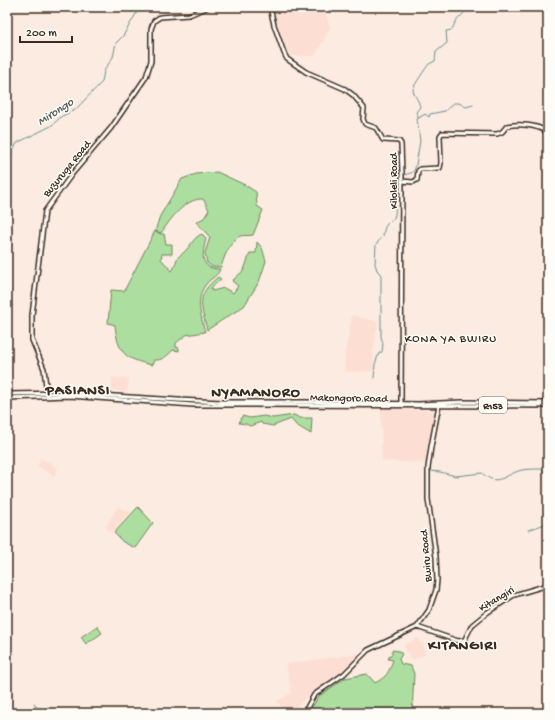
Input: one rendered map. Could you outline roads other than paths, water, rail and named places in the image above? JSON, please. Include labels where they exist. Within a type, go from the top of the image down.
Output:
[{"type":"main road","name":"Buzuruga Road","points":[[47,395],[44,369],[32,340],[32,315],[45,211],[72,174],[112,128],[146,77],[151,61],[151,29],[154,21],[160,17],[189,15],[208,7]]},
{"type":"main road","name":"Kiloleli Road","points":[[270,7],[274,25],[287,59],[306,72],[351,93],[363,106],[365,124],[376,128],[383,140],[401,143],[401,405]]},
{"type":"main road","points":[[402,182],[413,182],[417,180],[418,170],[420,169],[440,168],[440,136],[442,133],[497,134],[502,132],[507,126],[516,125],[535,126],[548,132]]},
{"type":"main road","name":"Makongoro Road","points":[[7,398],[67,393],[207,401],[440,405]]},
{"type":"main road","name":"Makongoro Road","points":[[7,394],[47,395]]},
{"type":"main road","name":"Makongoro Road","points":[[401,405],[548,404]]},
{"type":"main road","name":"Bwiru Road","points":[[304,713],[314,695],[344,674],[368,650],[417,627],[429,610],[438,580],[430,518],[428,490],[429,459],[440,405]]},
{"type":"main road","points":[[433,406],[438,412]]},
{"type":"main road","name":"Kitangiri","points":[[417,627],[461,642],[473,623],[488,612],[514,595],[548,585]]},
{"type":"waterway","name":"Mirongo","points":[[7,161],[17,143],[51,126],[62,116],[75,110],[102,82],[104,71],[113,57],[116,43],[123,36],[140,7]]},
{"type":"waterway","points":[[419,118],[416,112],[420,107],[413,89],[429,64],[435,61],[436,52],[447,43],[446,31],[452,30],[457,20],[467,8],[474,7]]},
{"type":"waterway","points":[[404,175],[414,171],[416,165],[420,141],[417,119],[425,114],[429,117],[430,114],[445,111],[454,103],[459,103],[466,107],[473,105]]},
{"type":"waterway","points":[[383,236],[386,225],[394,218],[395,215],[395,187],[400,178]]},
{"type":"waterway","points":[[380,239],[376,245],[375,264],[381,275],[381,312]]},
{"type":"waterway","points":[[374,378],[375,364],[379,353],[382,352],[383,343],[381,337],[381,314]]},
{"type":"waterway","points":[[430,471],[456,476],[482,473],[497,480],[524,470],[541,469],[548,474]]},
{"type":"waterway","points":[[528,530],[548,523]]},
{"type":"waterway","points":[[34,703],[36,707],[46,710],[48,713]]},
{"type":"district","name":"KONA YA BWIRU","points":[[451,338]]},
{"type":"district","name":"PASIANSI","points":[[78,389]]},
{"type":"district","name":"NYAMANORO","points":[[256,391]]},
{"type":"district","name":"KITANGIRI","points":[[463,644]]}]
